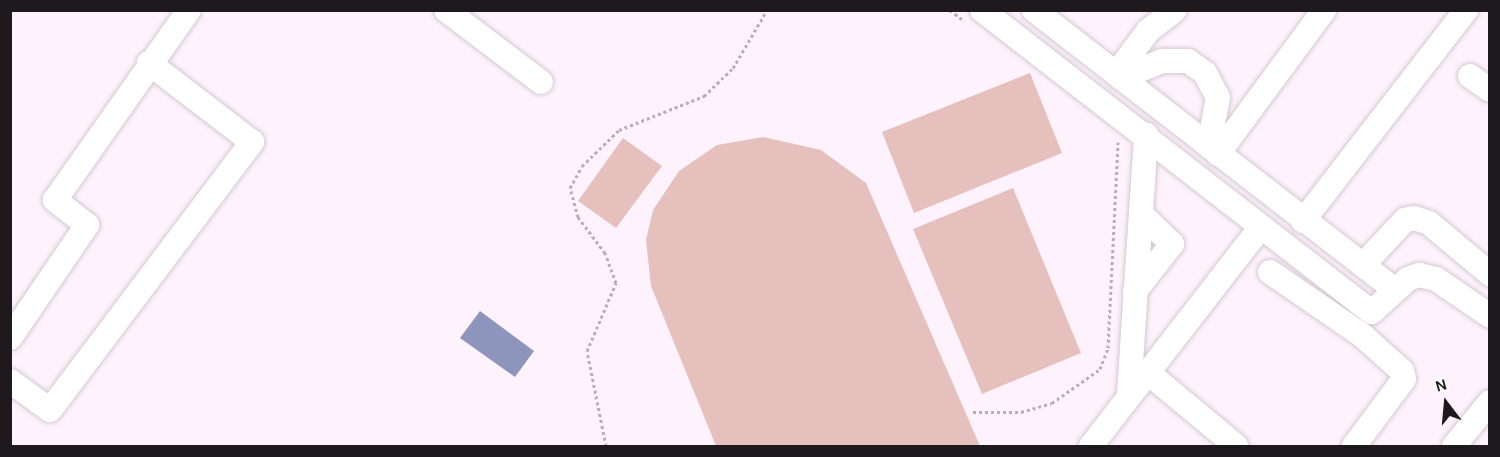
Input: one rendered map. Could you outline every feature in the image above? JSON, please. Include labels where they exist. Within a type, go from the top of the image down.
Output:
[{"type":"street","points":[[10,338],[87,225],[55,200],[149,63],[189,10]]},
{"type":"street","points":[[446,10],[541,82]]},
{"type":"street","points":[[1119,76],[1148,32],[1175,10]]},
{"type":"street","points":[[1213,150],[1323,10]]},
{"type":"street","points":[[1303,221],[1466,10]]},
{"type":"street","points":[[1047,14],[1096,59],[1395,290]]},
{"type":"street","points":[[975,17],[1080,84],[1376,314]]},
{"type":"street","points":[[1080,84],[1096,59]]},
{"type":"street","points":[[1119,76],[1162,61],[1188,61],[1205,73],[1218,97],[1213,150]]},
{"type":"street","points":[[10,381],[50,410],[252,142],[149,63]]},
{"type":"street","points":[[1130,393],[1146,135]]},
{"type":"street","points":[[1135,291],[1172,244],[1142,215]]},
{"type":"street","points":[[1334,283],[1405,220],[1414,218],[1429,223],[1490,274]]},
{"type":"street","points":[[1091,447],[1130,393],[1262,227]]},
{"type":"street","points":[[1270,272],[1363,336],[1395,361],[1404,379],[1354,447]]},
{"type":"street","points":[[1363,336],[1376,314],[1395,290],[1419,275],[1436,279],[1487,323]]},
{"type":"street","points":[[1147,372],[1236,447]]},
{"type":"street","points":[[1454,447],[1490,402]]},
{"type":"path","points":[[606,447],[587,351],[616,283],[604,254],[578,217],[570,189],[582,166],[619,130],[704,96],[733,68],[767,10]]},
{"type":"path","points":[[950,10],[975,17]]},
{"type":"path","points":[[974,412],[1021,412],[1052,403],[1100,369],[1108,348],[1121,169],[1114,135]]},
{"type":"shaded area","points":[[1030,73],[1062,153],[914,213],[882,132]]},
{"type":"shaded area","points":[[763,137],[821,150],[866,183],[980,446],[716,446],[651,286],[646,240],[653,210],[679,171],[717,145]]},
{"type":"shaded area","points":[[623,138],[662,166],[616,228],[578,201]]},
{"type":"shaded area","points":[[1013,188],[1081,353],[982,394],[913,229]]},
{"type":"water","points":[[480,311],[534,351],[515,377],[460,338]]}]
